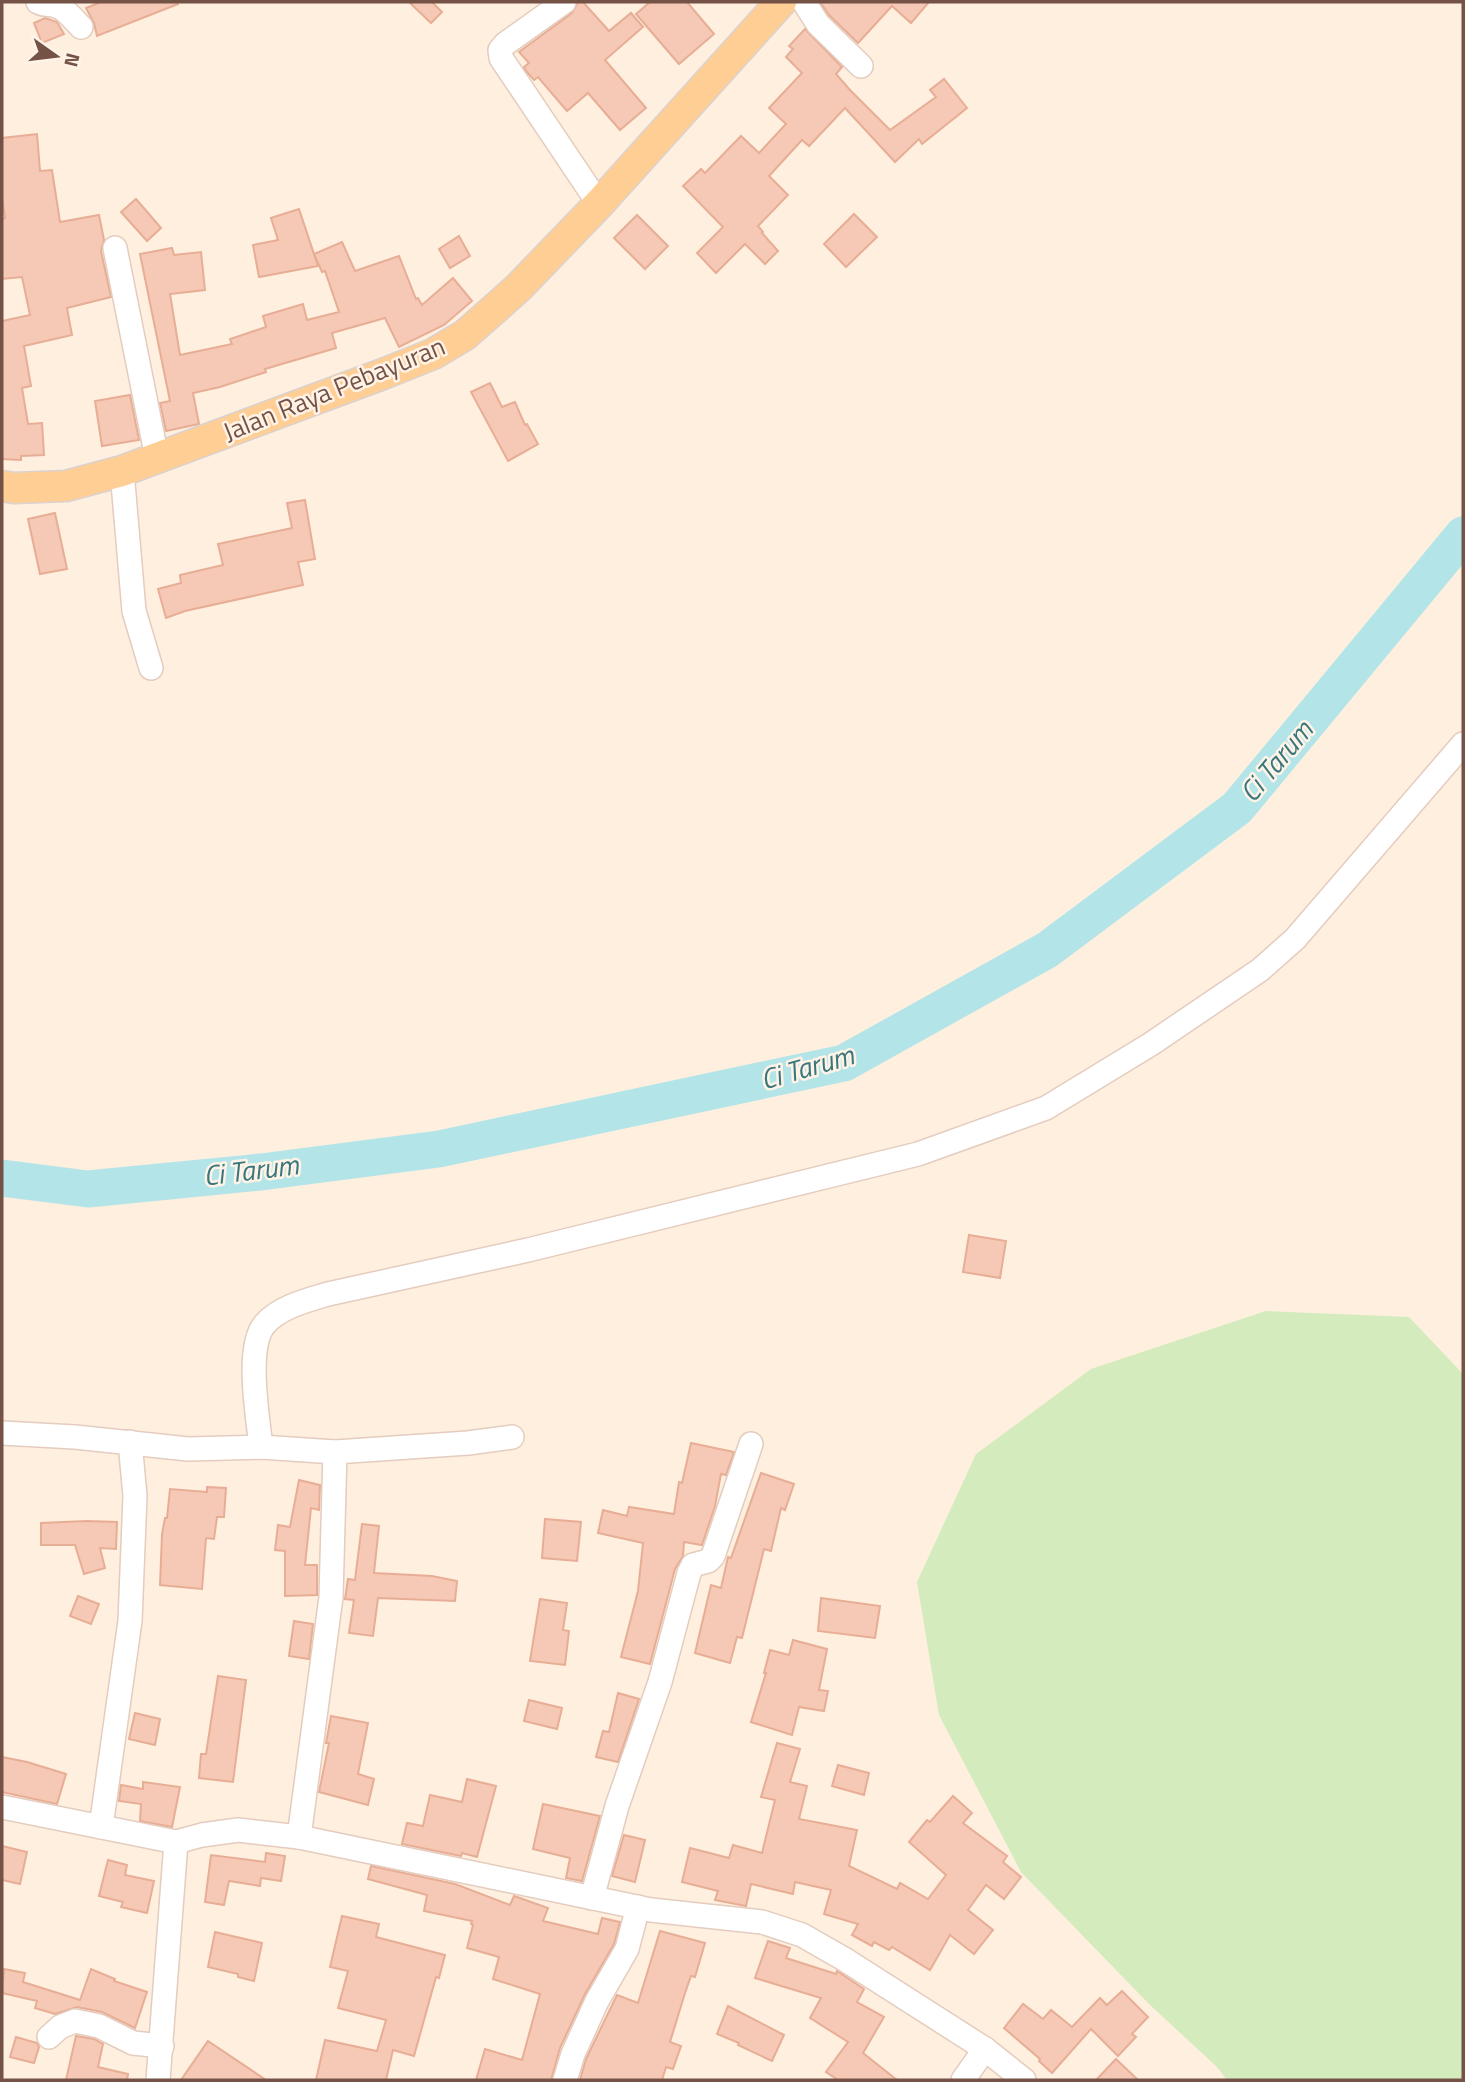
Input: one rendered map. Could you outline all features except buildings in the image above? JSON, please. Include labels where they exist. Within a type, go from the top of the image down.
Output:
[{"type":"main road","name":"Jalan Raya Pebayuran","points":[[2,486],[66,486],[122,471],[308,404],[433,354],[465,335],[518,288],[599,204],[781,2]]},
{"type":"street","points":[[38,2],[61,8],[81,27]]},
{"type":"street","points":[[564,2],[505,44],[500,50],[500,58],[599,204]]},
{"type":"street","points":[[804,2],[818,24],[861,66]]},
{"type":"street","points":[[115,248],[157,458]]},
{"type":"street","points":[[122,471],[134,611],[151,668]]},
{"type":"street","points":[[261,1447],[255,1351],[258,1335],[264,1324],[274,1316],[302,1302],[328,1294],[528,1250],[918,1153],[1046,1108],[1151,1044],[1260,970],[1295,939],[1463,744]]},
{"type":"street","points":[[2,1433],[188,1449],[261,1447],[335,1452],[468,1443],[512,1437]]},
{"type":"street","points":[[100,1827],[130,1621],[135,1496],[130,1442]]},
{"type":"street","points":[[592,1898],[617,1806],[660,1682],[689,1573],[693,1565],[708,1561],[713,1556],[751,1444]]},
{"type":"street","points":[[299,1837],[331,1597],[335,1452]]},
{"type":"street","points":[[2,1807],[176,1842],[238,1830],[299,1837],[638,1907],[762,1922],[802,1935],[844,1959],[985,2049],[1024,2080]]},
{"type":"street","points":[[158,2080],[176,1842]]},
{"type":"street","points":[[565,2080],[578,2043],[626,1949],[638,1907]]},
{"type":"street","points":[[49,2037],[60,2026],[75,2021],[99,2026],[133,2043],[162,2046]]},
{"type":"street","points":[[963,2080],[985,2049]]},
{"type":"green space","points":[[1266,1311],[1409,1317],[1463,1374],[1463,2080],[1227,2080],[1021,1872],[939,1715],[917,1582],[976,1454],[1091,1369]]},
{"type":"waterway","name":"Ci Tarum","points":[[2,1178],[88,1189],[261,1172],[439,1149],[844,1063],[1047,950],[1237,808],[1463,535]]}]
